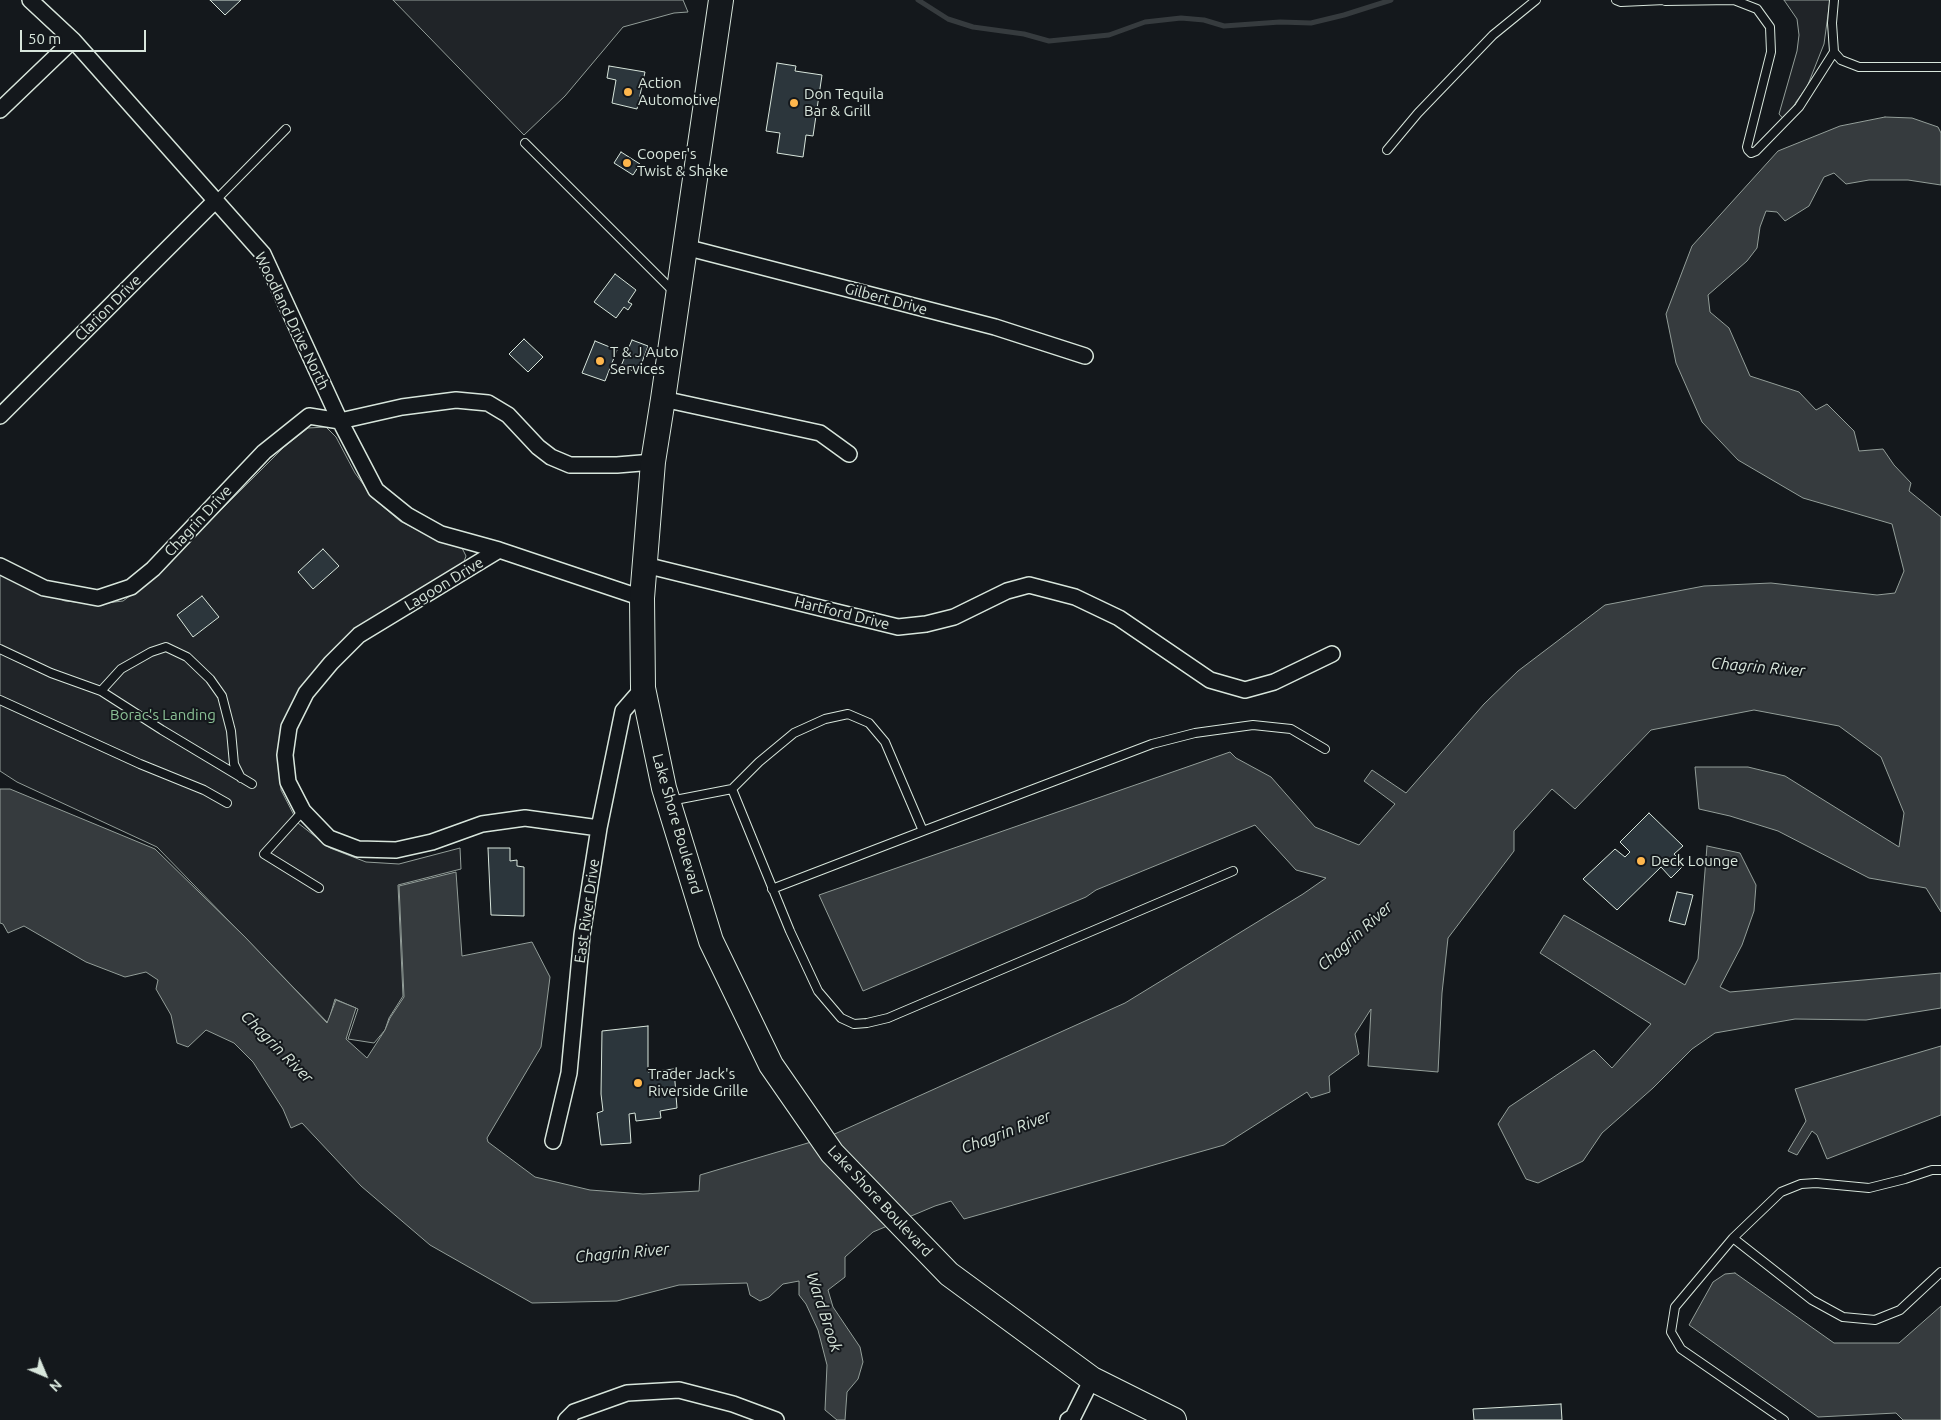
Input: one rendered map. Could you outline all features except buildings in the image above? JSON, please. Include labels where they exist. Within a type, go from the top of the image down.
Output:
[{"type":"main road","name":"Lake Shore Boulevard","points":[[718,2],[686,247],[652,462],[642,598],[643,688],[668,801],[711,941],[771,1065],[832,1153],[949,1274],[1092,1378],[1174,1420]]},
{"type":"street","name":"Woodland Drive North","points":[[30,0],[73,40],[263,254],[340,421],[376,490],[407,515],[441,534],[499,550]]},
{"type":"street","points":[[0,110],[73,40]]},
{"type":"street","name":"Clarion Drive","points":[[0,416],[216,200]]},
{"type":"street","name":"Gilbert Drive","points":[[686,247],[994,327],[1085,356]]},
{"type":"street","points":[[663,399],[820,433],[849,454]]},
{"type":"street","points":[[340,421],[402,407],[456,400],[488,403],[508,415],[551,458],[570,465],[617,465],[652,462]]},
{"type":"street","name":"Chagrin Drive","points":[[0,566],[44,588],[98,598],[131,587],[153,569],[264,452],[309,416],[340,421]]},
{"type":"street","name":"Lagoon Drive","points":[[303,811],[288,782],[286,755],[289,727],[306,693],[330,663],[360,635],[499,550],[642,598]]},
{"type":"street","name":"Hartford Drive","points":[[644,565],[898,627],[926,624],[954,617],[1007,591],[1029,585],[1075,597],[1119,618],[1210,680],[1245,690],[1274,682],[1332,654]]},
{"type":"street","name":"East River Drive","points":[[553,1141],[569,1073],[582,935],[599,828],[623,712],[643,688]]},
{"type":"street","points":[[303,811],[328,838],[358,850],[396,850],[432,842],[482,824],[525,818],[599,828]]},
{"type":"street","points":[[1068,1420],[1073,1417],[1092,1378]]},
{"type":"street","points":[[566,1420],[574,1412],[627,1393],[679,1390],[733,1404],[776,1420]]},
{"type":"lane","points":[[1387,150],[1418,113],[1493,34],[1536,0]]},
{"type":"lane","points":[[1616,0],[1621,2],[1734,0],[1757,9],[1770,27],[1771,52],[1747,147],[1752,153],[1799,107],[1834,52],[1832,23],[1834,0]]},
{"type":"lane","points":[[1834,52],[1841,60],[1859,67],[1941,67]]},
{"type":"lane","points":[[216,200],[286,129]]},
{"type":"lane","points":[[525,143],[678,296]]},
{"type":"lane","points":[[100,690],[121,669],[151,652],[166,647],[186,657],[210,679],[222,696],[231,731],[234,764],[241,778]]},
{"type":"lane","points":[[0,649],[52,673],[100,690],[252,784]]},
{"type":"lane","points":[[0,700],[140,764],[204,790],[227,803]]},
{"type":"lane","points":[[668,801],[732,789],[759,762],[794,733],[825,719],[848,714],[869,723],[885,742],[923,831]]},
{"type":"lane","points":[[772,889],[1152,744],[1195,733],[1253,726],[1291,729],[1325,749]]},
{"type":"lane","points":[[732,789],[772,889],[818,991],[841,1018],[854,1024],[867,1024],[888,1018],[1232,871]]},
{"type":"lane","points":[[303,811],[264,854],[319,888]]},
{"type":"lane","points":[[1784,1420],[1681,1349],[1671,1332],[1674,1306],[1733,1238],[1781,1192],[1801,1184],[1816,1183],[1869,1188],[1932,1170],[1941,1170]]},
{"type":"lane","points":[[1733,1238],[1812,1300],[1843,1317],[1875,1320],[1900,1310],[1941,1272]]},
{"type":"green space","points":[[393,0],[683,0],[688,12],[674,13],[623,27],[565,96],[524,135]]},
{"type":"green space","points":[[1784,0],[1830,0],[1824,44],[1807,87],[1796,102],[1786,122],[1779,114],[1797,51],[1799,35],[1797,19]]},
{"type":"green space","name":"Borac's Landing","points":[[326,427],[336,437],[355,473],[374,499],[400,521],[433,538],[462,548],[466,556],[462,567],[335,647],[304,683],[285,720],[280,761],[281,790],[298,823],[330,848],[366,862],[399,864],[460,848],[461,869],[398,885],[403,996],[389,1018],[385,1030],[374,1043],[348,1039],[358,1009],[335,999],[328,1023],[157,847],[17,782],[0,771],[0,575],[65,601],[98,604],[123,601],[150,581],[284,447],[308,428]]},
{"type":"water","points":[[1885,117],[1912,118],[1938,127],[1941,133],[1941,185],[1908,180],[1869,180],[1846,184],[1834,173],[1824,177],[1809,206],[1785,221],[1777,212],[1766,211],[1760,227],[1757,248],[1747,261],[1708,295],[1710,312],[1729,328],[1750,376],[1799,392],[1816,410],[1827,404],[1854,431],[1859,451],[1883,449],[1894,465],[1911,483],[1909,491],[1941,517],[1941,912],[1926,888],[1869,878],[1778,831],[1730,816],[1699,809],[1695,767],[1748,767],[1785,776],[1899,847],[1904,813],[1881,757],[1839,726],[1754,710],[1651,730],[1575,809],[1552,789],[1514,831],[1514,851],[1448,938],[1442,993],[1438,1072],[1368,1066],[1371,1009],[1355,1034],[1359,1054],[1329,1076],[1330,1092],[1311,1098],[1307,1092],[1224,1145],[964,1219],[951,1201],[873,1232],[845,1257],[845,1277],[828,1290],[833,1307],[860,1347],[863,1362],[858,1379],[847,1392],[845,1420],[837,1420],[825,1410],[827,1365],[818,1330],[806,1304],[799,1295],[799,1281],[783,1284],[769,1297],[760,1301],[750,1295],[747,1283],[679,1285],[617,1301],[532,1303],[430,1245],[361,1186],[302,1123],[291,1128],[283,1109],[253,1062],[234,1043],[206,1030],[188,1047],[177,1043],[171,1015],[156,989],[158,980],[146,972],[125,977],[86,962],[24,926],[8,933],[3,924],[0,923],[0,789],[10,789],[155,849],[245,937],[327,1023],[336,1000],[356,1008],[346,1039],[367,1058],[404,997],[399,886],[456,872],[462,956],[532,942],[550,977],[541,1047],[487,1138],[488,1142],[535,1177],[590,1190],[643,1194],[699,1191],[700,1175],[828,1137],[1125,1003],[1326,878],[1296,870],[1255,825],[1096,890],[1086,897],[863,991],[819,895],[1230,752],[1236,758],[1271,777],[1315,827],[1359,845],[1395,804],[1364,781],[1372,770],[1406,793],[1484,704],[1518,671],[1605,605],[1704,586],[1771,583],[1877,595],[1895,593],[1904,571],[1892,524],[1803,498],[1738,460],[1702,422],[1676,363],[1666,314],[1692,246],[1778,151],[1840,126]]},
{"type":"water","points":[[1707,846],[1740,853],[1756,885],[1754,911],[1742,945],[1720,987],[1730,992],[1941,973],[1941,1008],[1866,1020],[1795,1019],[1715,1033],[1692,1049],[1653,1088],[1602,1133],[1583,1161],[1538,1183],[1526,1179],[1498,1124],[1509,1107],[1594,1050],[1612,1068],[1651,1024],[1540,953],[1564,915],[1685,985],[1698,959]]},
{"type":"water","points":[[1941,1046],[1941,1115],[1827,1159],[1817,1135],[1812,1131],[1797,1155],[1788,1151],[1806,1121],[1795,1089]]},
{"type":"water","points":[[1735,1273],[1834,1343],[1899,1343],[1941,1306],[1941,1420],[1903,1420],[1896,1413],[1818,1417],[1689,1325],[1713,1282],[1725,1274]]},
{"type":"waterway","points":[[918,0],[948,19],[973,27],[1024,34],[1049,41],[1109,35],[1145,22],[1181,18],[1204,20],[1224,26],[1280,22],[1311,23],[1391,0]]},
{"type":"place","name":"Action Automotive","points":[[628,92]]},
{"type":"place","name":"Don Tequila Bar & Grill","points":[[794,103]]},
{"type":"place","name":"Cooper's Twist & Shake","points":[[627,163]]},
{"type":"place","name":"T & J Auto Services","points":[[600,361]]},
{"type":"place","name":"Deck Lounge","points":[[1641,861]]},
{"type":"place","name":"Trader Jack's Riverside Grille","points":[[638,1083]]},
{"type":"water label","name":"Chagrin River","points":[[1758,667]]},
{"type":"water label","name":"Chagrin River","points":[[1355,936]]},
{"type":"water label","name":"Chagrin River","points":[[277,1047]]},
{"type":"water label","name":"Chagrin River","points":[[1006,1132]]},
{"type":"water label","name":"Chagrin River","points":[[622,1253]]},
{"type":"water label","name":"Ward Brook","points":[[824,1312]]}]
